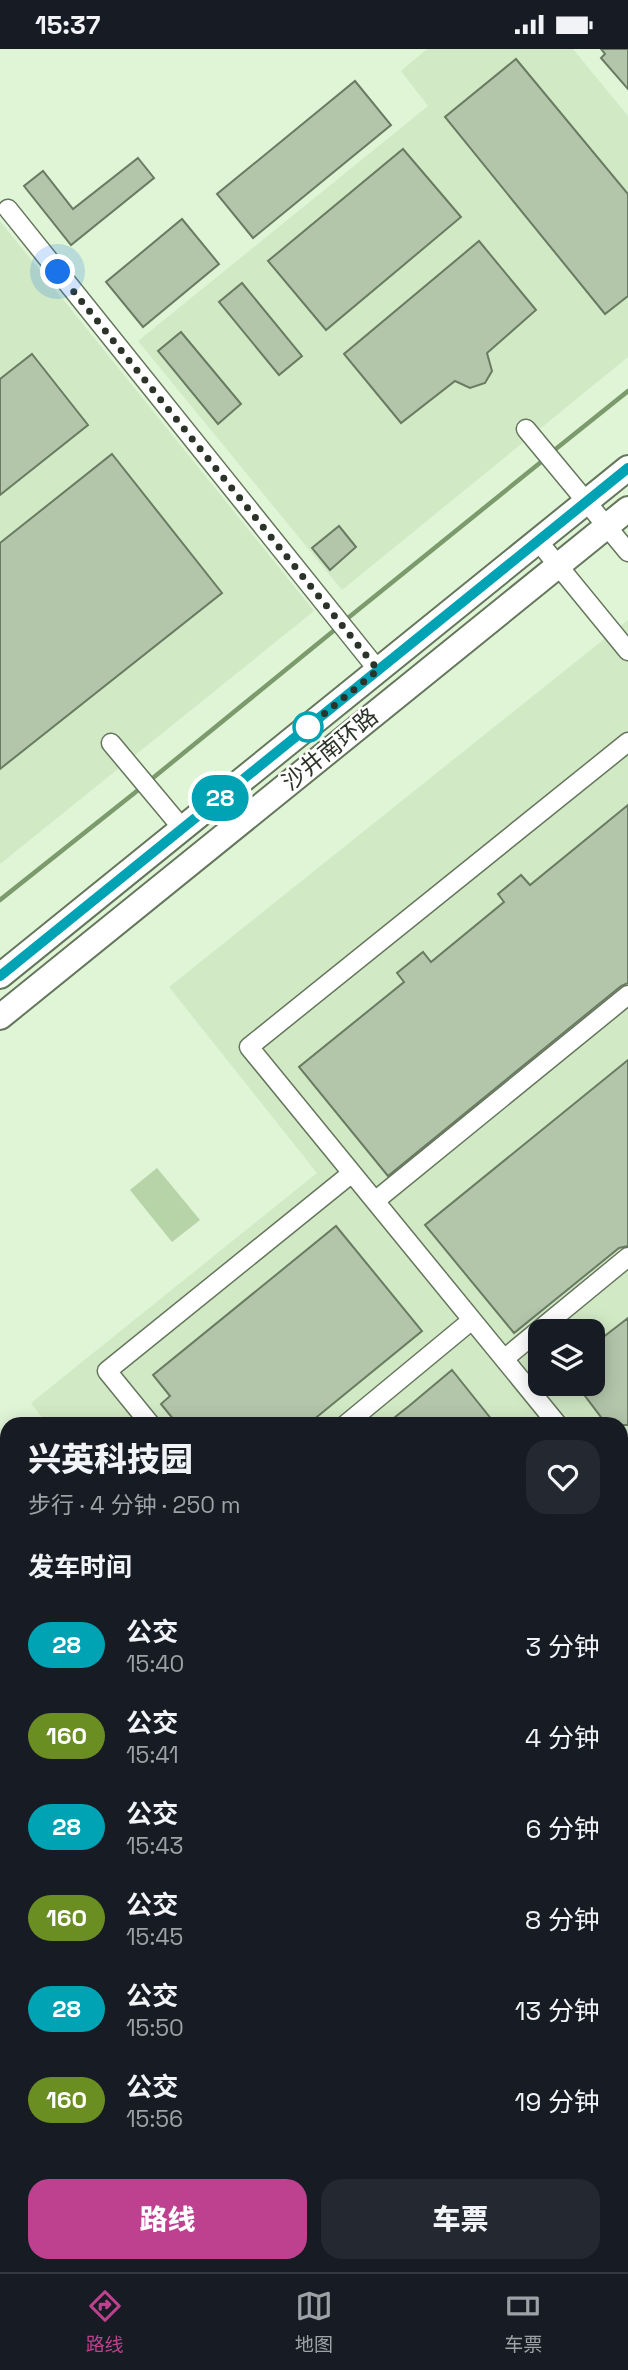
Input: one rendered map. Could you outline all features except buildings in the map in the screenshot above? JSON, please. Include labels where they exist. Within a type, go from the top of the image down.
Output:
[{"type":"main road","name":"沙井南环路","points":[[0,976],[628,468]]},
{"type":"main road","name":"沙井南环路","points":[[0,1017],[628,509]]},
{"type":"street","points":[[8,209],[378,670]]},
{"type":"street","points":[[526,429],[628,552]]},
{"type":"street","points":[[538,541],[628,651]]},
{"type":"street","points":[[111,743],[182,828]]},
{"type":"street","points":[[551,1417],[249,1047],[627,743]]},
{"type":"street","points":[[375,1201],[628,995]]},
{"type":"street","points":[[144,1417],[107,1371],[352,1173]]},
{"type":"street","points":[[504,1359],[628,1257]]},
{"type":"street","points":[[355,1417],[472,1319]]},
{"type":"shaded area","points":[[427,49],[573,49],[628,116],[628,357],[342,590],[138,341],[428,106],[401,71]]},
{"type":"shaded area","points":[[0,221],[314,611],[0,864]]},
{"type":"shaded area","points":[[628,620],[628,1417],[42,1417],[31,1403],[317,1173],[169,987]]},
{"type":"shaded area","points":[[157,1168],[200,1220],[172,1242],[130,1190]]},
{"type":"waterway","points":[[552,452],[628,391]]},
{"type":"waterway","points":[[343,622],[546,458]]},
{"type":"waterway","points":[[148,782],[337,628]]},
{"type":"waterway","points":[[0,900],[142,787]]},
{"type":"bus line","name":"28","points":[[0,976],[628,468]]},
{"type":"route","points":[[58,272],[378,670],[308,727]]}]
